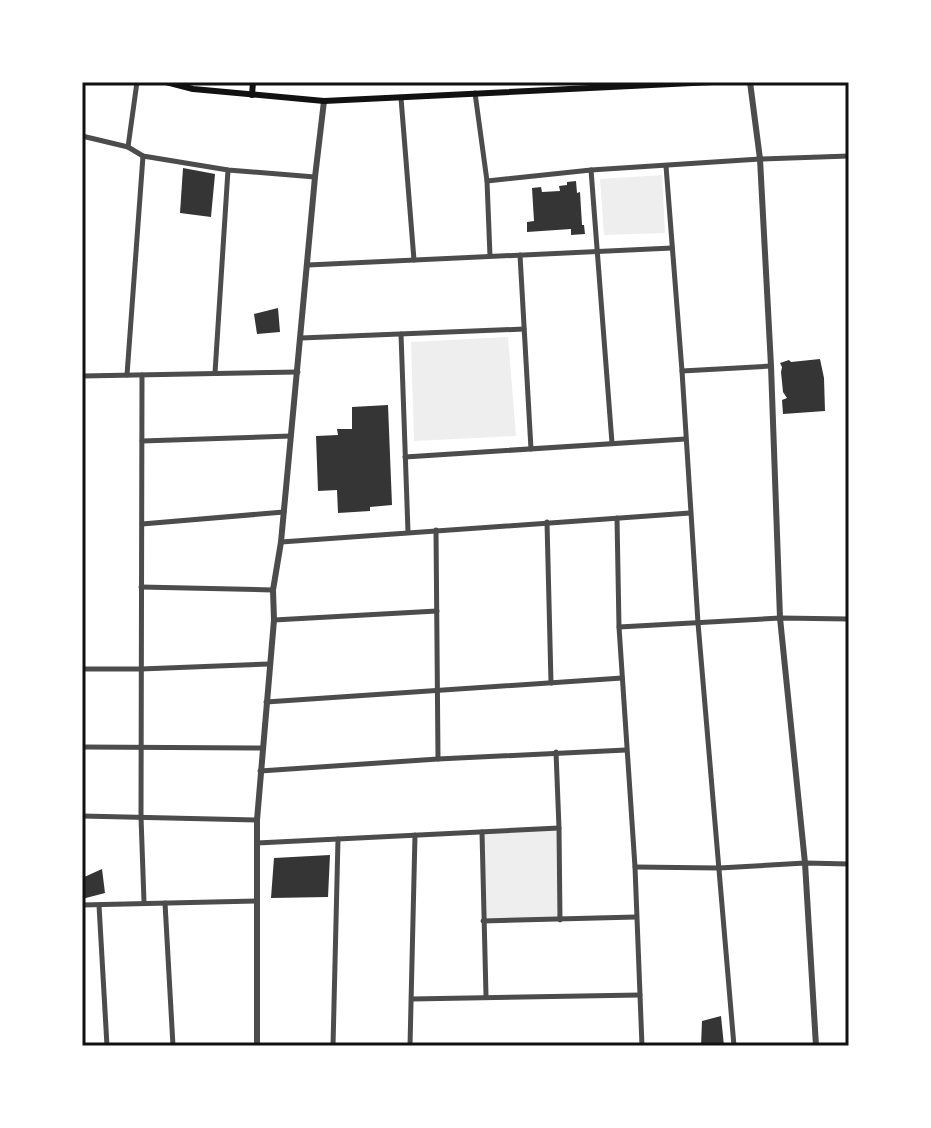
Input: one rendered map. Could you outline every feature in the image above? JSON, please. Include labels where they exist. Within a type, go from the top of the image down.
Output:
[{"type":"main road","points":[[166,82],[193,89],[324,101],[713,82]]},
{"type":"main road","points":[[252,95],[253,82]]},
{"type":"main road","points":[[461,82],[462,94]]},
{"type":"street","points":[[128,147],[137,82]]},
{"type":"street","points":[[750,82],[760,159],[780,618],[805,863],[816,1046]]},
{"type":"street","points":[[475,93],[487,181],[490,256]]},
{"type":"street","points":[[401,98],[414,260]]},
{"type":"street","points":[[257,1046],[256,843],[260,771],[274,620],[273,590],[281,542],[324,101]]},
{"type":"street","points":[[82,136],[128,147],[143,156],[228,170],[315,177]]},
{"type":"street","points":[[127,375],[143,156]]},
{"type":"street","points":[[487,181],[591,170],[849,156]]},
{"type":"street","points":[[666,166],[698,623],[734,1046]]},
{"type":"street","points":[[215,373],[228,170]]},
{"type":"street","points":[[591,170],[612,443]]},
{"type":"street","points":[[308,265],[672,248]]},
{"type":"street","points":[[520,255],[531,449]]},
{"type":"street","points":[[301,338],[524,329]]},
{"type":"street","points":[[401,334],[408,532]]},
{"type":"street","points":[[682,371],[771,366]]},
{"type":"street","points":[[82,376],[298,372]]},
{"type":"street","points":[[142,375],[141,817],[144,902]]},
{"type":"street","points":[[142,441],[291,436]]},
{"type":"street","points":[[405,457],[685,439]]},
{"type":"street","points":[[142,524],[284,512]]},
{"type":"street","points":[[281,542],[690,513]]},
{"type":"street","points":[[617,518],[619,627],[635,867],[642,1046]]},
{"type":"street","points":[[547,522],[551,683]]},
{"type":"street","points":[[436,530],[438,759]]},
{"type":"street","points":[[141,587],[273,590]]},
{"type":"street","points":[[274,620],[437,611]]},
{"type":"street","points":[[619,627],[780,618],[849,619]]},
{"type":"street","points":[[82,669],[270,664]]},
{"type":"street","points":[[266,702],[622,678]]},
{"type":"street","points":[[82,747],[262,748]]},
{"type":"street","points":[[260,771],[626,750]]},
{"type":"street","points":[[556,752],[560,920]]},
{"type":"street","points":[[82,816],[257,820]]},
{"type":"street","points":[[256,843],[559,828]]},
{"type":"street","points":[[482,832],[486,996]]},
{"type":"street","points":[[410,1046],[415,835]]},
{"type":"street","points":[[333,1046],[338,839]]},
{"type":"street","points":[[635,867],[849,864]]},
{"type":"street","points":[[82,905],[256,901]]},
{"type":"street","points":[[165,903],[173,1046]]},
{"type":"street","points":[[99,905],[107,1046]]},
{"type":"street","points":[[483,921],[636,917]]},
{"type":"street","points":[[412,999],[640,995]]},
{"type":"shaded area","points":[[662,175],[665,233],[604,235],[600,179]]},
{"type":"shaded area","points":[[508,337],[516,436],[414,441],[411,342]]},
{"type":"shaded area","points":[[559,828],[560,920],[483,921],[482,832]]},
{"type":"building","points":[[183,168],[215,174],[211,217],[180,213]]},
{"type":"building","points":[[576,181],[585,234],[571,235],[571,229],[527,232],[527,222],[534,221],[532,188],[541,187],[542,192],[560,191],[559,186]]},
{"type":"building","points":[[278,308],[280,332],[257,334],[254,314]]},
{"type":"building","points":[[820,359],[825,411],[783,414],[782,400],[787,398],[783,392],[780,363]]},
{"type":"building","points":[[388,405],[392,505],[370,507],[370,511],[338,513],[337,490],[318,491],[316,436],[338,435],[337,429],[352,429],[352,407]]},
{"type":"building","points":[[330,855],[328,897],[271,898],[274,858]]},
{"type":"building","points":[[102,869],[105,893],[82,899],[82,878]]},
{"type":"building","points":[[721,1016],[724,1046],[701,1046],[702,1021]]}]
